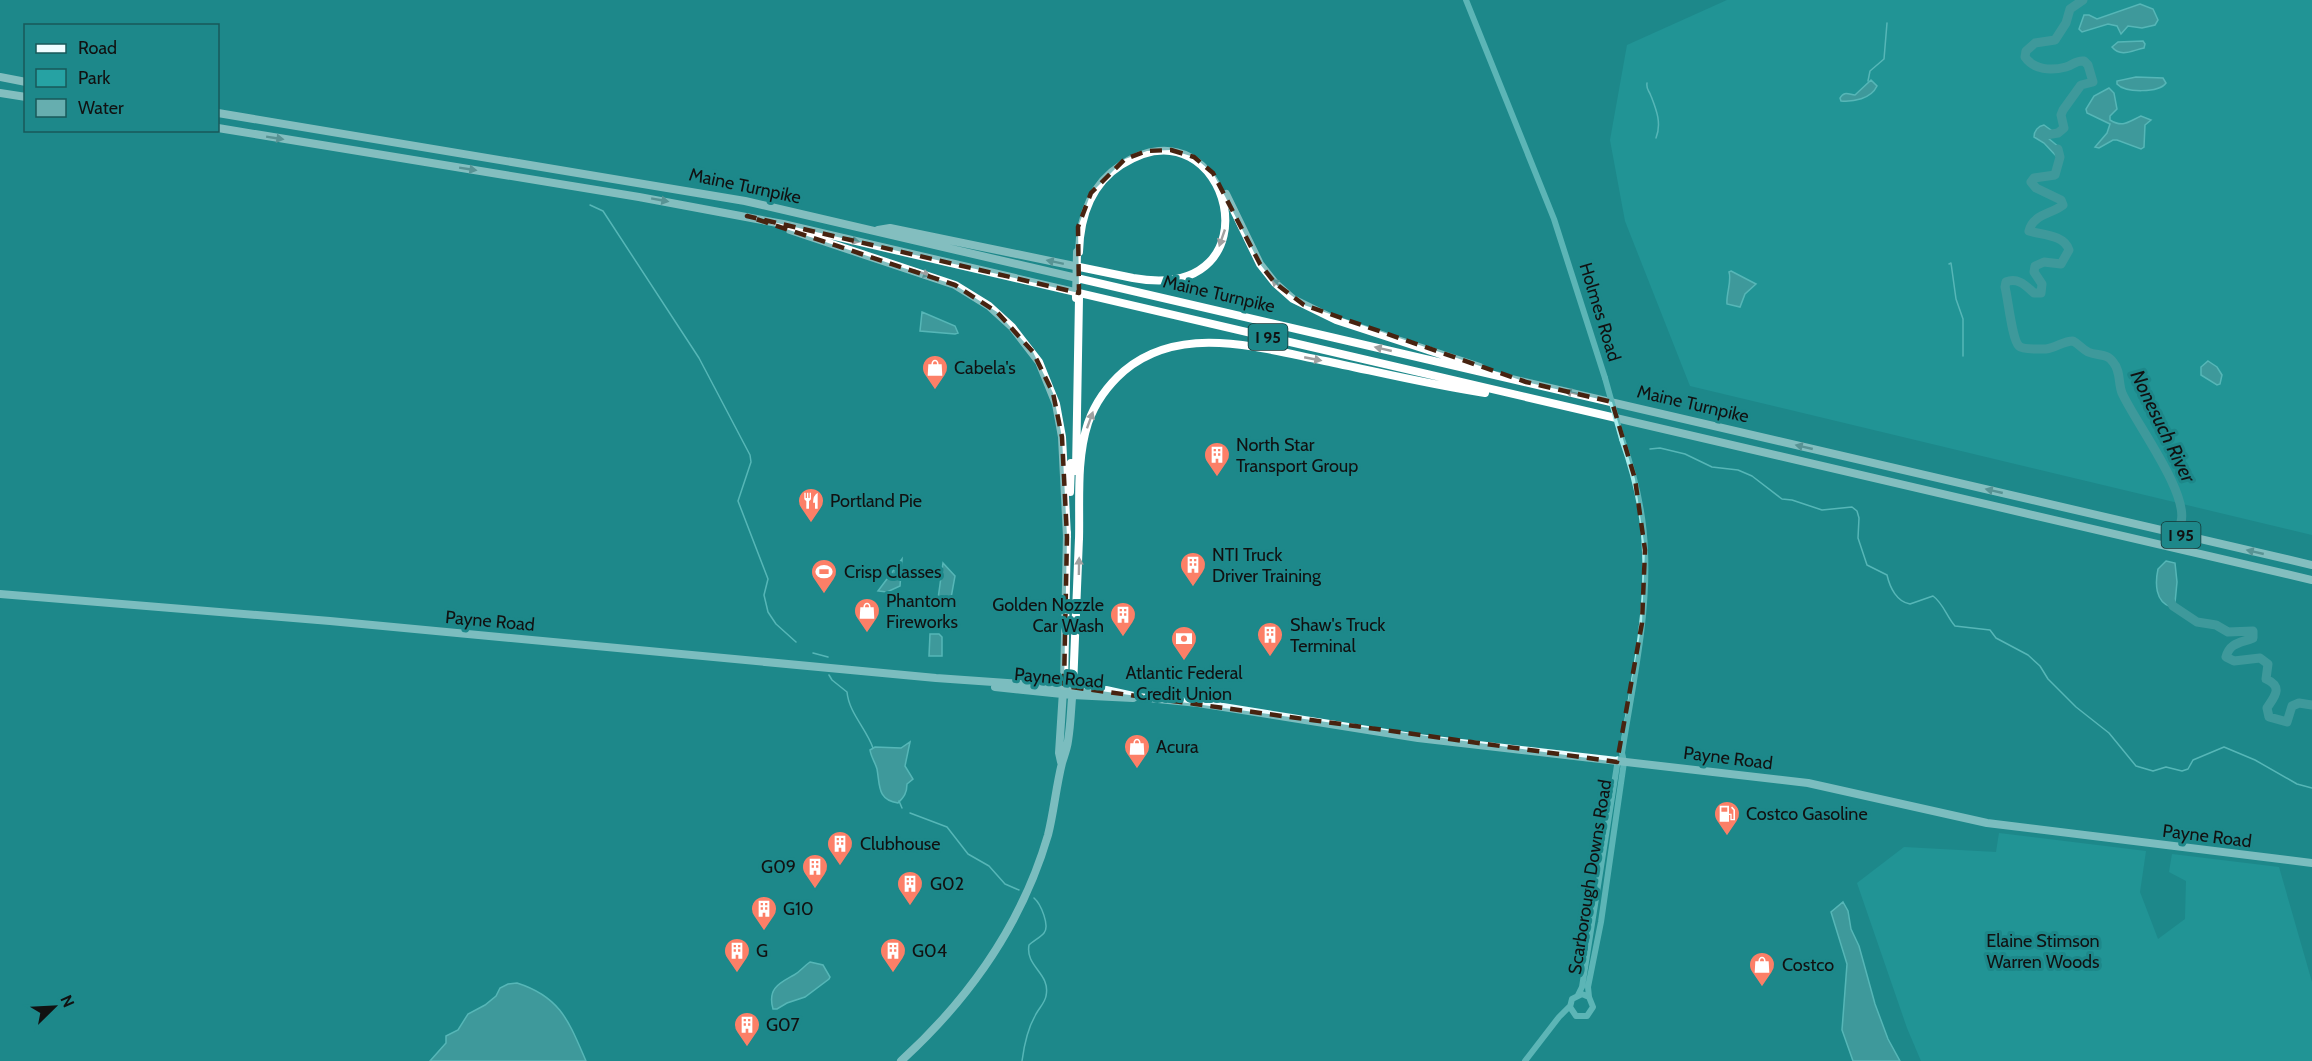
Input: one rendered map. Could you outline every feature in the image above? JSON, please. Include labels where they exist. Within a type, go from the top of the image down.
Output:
[{"type":"highway","points":[[0,78],[24,82]]},
{"type":"highway","points":[[0,93],[24,97]]},
{"type":"highway","name":"Maine Turnpike","points":[[219,113],[745,201],[2312,566]]},
{"type":"highway","name":"Maine Turnpike","points":[[219,128],[747,216],[2312,580]]},
{"type":"highway","points":[[1067,537],[1078,227],[1085,204],[1106,174],[1125,159],[1147,151],[1171,150],[1183,153],[1204,164],[1213,172],[1260,264],[1275,283],[1293,299],[1336,320],[1526,382]]},
{"type":"highway","points":[[874,231],[890,228],[1133,278],[1170,282],[1203,267],[1218,249],[1226,226],[1224,202],[1220,190],[1207,171],[1181,155],[1151,153],[1128,160],[1113,170],[1093,193],[1083,215],[1078,252]]},
{"type":"highway","points":[[747,216],[945,281],[973,294],[1005,319],[1026,343],[1038,362],[1056,404],[1062,437],[1067,537],[1068,691]]},
{"type":"highway","points":[[1077,298],[1076,457],[1079,540]]},
{"type":"highway","points":[[1068,691],[1085,434],[1093,411],[1106,391],[1122,373],[1141,359],[1163,349],[1199,343],[1241,345],[1475,392],[1553,403]]},
{"type":"main road","name":"Payne Road","points":[[0,594],[330,621],[1068,691],[1106,690],[1138,697],[1198,703],[1418,738],[1808,783],[1986,824],[2312,863]]},
{"type":"main road","points":[[901,1061],[943,1021],[964,997],[1006,933],[1024,897],[1043,850],[1057,796],[1062,764],[1059,753],[1068,691]]},
{"type":"street","name":"Holmes Road","points":[[1466,0],[1554,219],[1605,378],[1639,499],[1645,550],[1642,623],[1620,762]]},
{"type":"street","name":"Scarborough Downs Road","points":[[1578,995],[1582,987],[1620,762]]},
{"type":"street","name":"Scarborough Downs Road","points":[[1589,997],[1588,987],[1601,922],[1620,762]]},
{"type":"street","points":[[1525,1061],[1570,1006],[1572,999],[1578,995],[1589,997],[1593,1003],[1590,1014],[1583,1017],[1573,1014],[1554,1026]]},
{"type":"street","points":[[1570,1006],[1573,1014]]},
{"type":"highlighted area","points":[[1171,150],[1194,157],[1213,173],[1260,264],[1275,283],[1304,305],[1526,382],[1612,402],[1635,479],[1645,550],[1642,623],[1617,762],[1064,686],[1067,537],[1062,437],[1053,393],[1033,352],[997,312],[955,285],[747,216],[1079,293],[1078,227],[1091,193],[1125,159],[1147,151]]},
{"type":"green space","points":[[1727,0],[2312,0],[2312,535],[1690,386],[1625,221],[1610,140],[1627,45]]},
{"type":"green space","name":"Elaine Stimson Warren Woods","points":[[1999,833],[2146,851],[2140,892],[2158,939],[2185,919],[2186,881],[2169,872],[2172,854],[2279,867],[2312,982],[2312,1061],[1921,1061],[1907,1028],[1857,883],[1904,847],[1996,852]]},
{"type":"water","points":[[2140,4],[2153,9],[2158,20],[2155,25],[2142,28],[2128,26],[2121,34],[2117,26],[2108,24],[2082,32],[2079,29],[2084,15],[2097,19]]},
{"type":"water","points":[[2143,41],[2144,48],[2123,53],[2112,47],[2118,42]]},
{"type":"water","points":[[2136,77],[2163,78],[2166,83],[2157,89],[2142,91],[2127,89],[2117,84],[2117,81]]},
{"type":"water","points":[[1871,80],[1877,86],[1871,94],[1856,100],[1841,101],[1843,94],[1855,95]]},
{"type":"water","points":[[2109,88],[2114,93],[2117,109],[2110,116],[2110,120],[2122,124],[2141,116],[2151,120],[2145,125],[2144,147],[2141,149],[2117,140],[2099,148],[2095,147],[2107,133],[2110,124],[2087,113],[2086,109],[2094,96]]},
{"type":"water","points":[[2044,125],[2055,133],[2048,138],[2059,147],[2059,159],[2044,143],[2034,137],[2037,129]]},
{"type":"water","points":[[1729,272],[1756,284],[1745,294],[1740,307],[1727,304]]},
{"type":"water","points":[[922,312],[955,326],[958,333],[920,331]]},
{"type":"water","points":[[2208,361],[2217,367],[2222,375],[2220,384],[2217,385],[2201,375],[2201,367]]},
{"type":"water","points":[[902,559],[900,586],[887,592],[878,591]]},
{"type":"water","points":[[2166,561],[2175,563],[2177,582],[2175,603],[2171,607],[2162,601],[2157,591],[2158,569]]},
{"type":"water","points":[[943,563],[955,576],[949,609],[937,606]]},
{"type":"water","points":[[930,634],[939,634],[942,637],[942,656],[929,656]]},
{"type":"water","points":[[910,742],[905,766],[913,779],[907,784],[905,795],[898,803],[886,799],[883,795],[870,750],[875,747],[901,748]]},
{"type":"water","points":[[1843,902],[1859,946],[1875,1004],[1888,1039],[1900,1061],[1853,1061],[1842,1030],[1847,964],[1831,912]]},
{"type":"water","points":[[810,962],[823,965],[829,979],[805,997],[773,1009],[772,996],[776,987]]},
{"type":"water","points":[[517,983],[544,996],[562,1013],[586,1061],[430,1061],[446,1043],[446,1036],[458,1030],[468,1014],[485,1005],[496,996],[500,988]]},
{"type":"waterway","name":"Nonesuch River","points":[[2046,135],[2058,133],[2064,128],[2061,115],[2063,110],[2081,85],[2093,82],[2088,65],[2084,61],[2060,68],[2043,68],[2033,65],[2025,57],[2026,51],[2035,43],[2055,40],[2066,23],[2070,9],[2083,0]]},
{"type":"waterway","points":[[1868,81],[1870,71],[1884,59],[1887,23]]},
{"type":"waterway","points":[[1647,83],[1647,89],[1658,116],[1656,138]]},
{"type":"waterway","name":"Nonesuch River","points":[[2058,149],[2060,157],[2055,175],[2034,178],[2031,182],[2036,188],[2061,200],[2063,205],[2034,221],[2029,231],[2057,238],[2069,250],[2061,264],[2044,262],[2035,266],[2034,272],[2042,284],[2041,293],[2034,293],[2018,281],[2006,282],[2014,336],[2019,346],[2024,348],[2046,349],[2073,341],[2088,352],[2111,359],[2117,369],[2122,393],[2177,494],[2181,509],[2181,522]]},
{"type":"waterway","points":[[590,205],[603,211],[699,358],[750,455],[751,462],[738,501],[768,579],[764,595],[768,612],[776,624],[796,642]]},
{"type":"waterway","points":[[1949,264],[1951,263],[1956,299],[1963,319],[1963,356]]},
{"type":"waterway","points":[[1650,449],[1660,448],[1685,454],[1712,467],[1738,470],[1752,476],[1782,499],[1822,510],[1852,507],[1857,511],[1859,518],[1858,538],[1867,565],[1887,575],[1892,589],[1901,600],[1910,604],[1933,596],[1940,602],[1955,626],[1990,630],[1996,638],[2028,655],[2076,707],[2109,733],[2136,766],[2153,771],[2166,767],[2182,771],[2188,769],[2193,760],[2224,747],[2255,760],[2297,784],[2312,788]]},
{"type":"waterway","name":"Nonesuch River","points":[[2168,597],[2173,606],[2197,622],[2216,625],[2228,632],[2253,631],[2253,638],[2230,648],[2226,657],[2234,661],[2260,658],[2268,664],[2266,679],[2275,685],[2276,689],[2275,696],[2267,708],[2269,717],[2287,722],[2292,706],[2299,703],[2312,705]]},
{"type":"waterway","points":[[813,653],[828,657]]},
{"type":"waterway","points":[[829,675],[847,692],[854,714],[873,748]]},
{"type":"waterway","points":[[899,801],[902,808]]},
{"type":"waterway","points":[[910,813],[947,827],[968,854],[989,866],[1005,884],[1019,890]]},
{"type":"waterway","points":[[1022,1061],[1030,1027],[1044,1001],[1047,988],[1029,953],[1029,945],[1046,930],[1044,915],[1034,898]]},
{"type":"place","name":"Cabela's","points":[[935,391]]},
{"type":"place","name":"North Star Transport Group","points":[[1217,478]]},
{"type":"place","name":"Portland Pie","points":[[811,524]]},
{"type":"place","name":"NTI Truck Driver Training","points":[[1193,588]]},
{"type":"place","name":"Crisp Classes","points":[[824,595]]},
{"type":"place","name":"Phantom Fireworks","points":[[867,634]]},
{"type":"place","name":"Golden Nozzle Car Wash","points":[[1123,638]]},
{"type":"place","name":"Shaw's Truck Terminal","points":[[1270,658]]},
{"type":"place","name":"Atlantic Federal Credit Union","points":[[1184,662]]},
{"type":"place","name":"Acura","points":[[1137,770]]},
{"type":"place","name":"Costco Gasoline","points":[[1727,837]]},
{"type":"place","name":"Clubhouse","points":[[840,867]]},
{"type":"place","name":"G09","points":[[815,890]]},
{"type":"place","name":"G02","points":[[910,907]]},
{"type":"place","name":"G10","points":[[764,932]]},
{"type":"place","name":"G","points":[[737,974]]},
{"type":"place","name":"G04","points":[[893,974]]},
{"type":"place","name":"Costco","points":[[1762,988]]},
{"type":"place","name":"G07","points":[[747,1048]]}]
